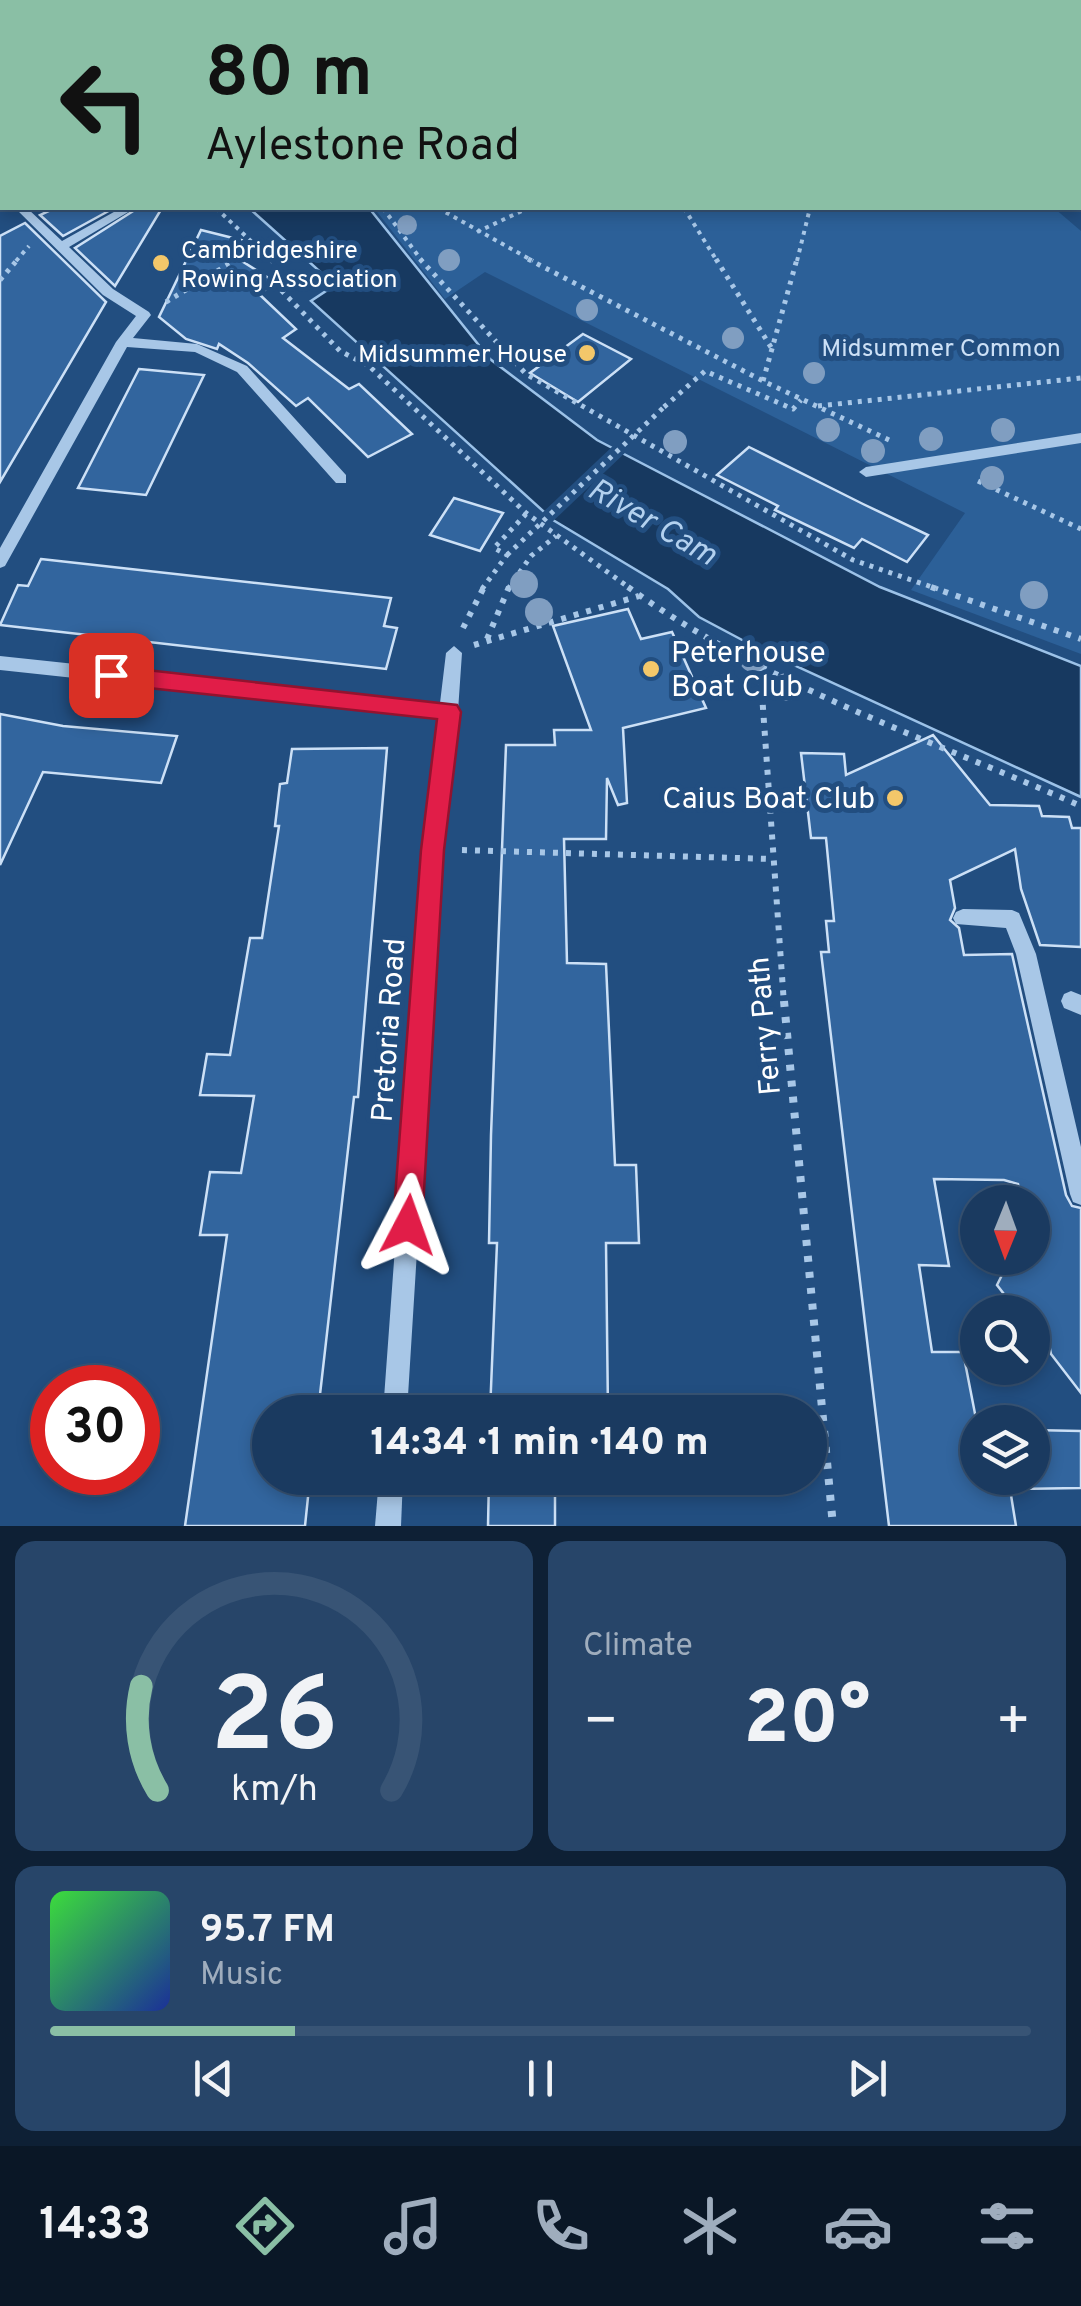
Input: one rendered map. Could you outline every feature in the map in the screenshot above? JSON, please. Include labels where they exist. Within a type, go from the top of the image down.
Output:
[{"type":"street","points":[[0,562],[123,342],[144,315],[108,292],[23,210]]},
{"type":"street","points":[[60,247],[125,210]]},
{"type":"street","points":[[123,342],[198,348],[242,369],[341,479]]},
{"type":"street","points":[[866,472],[1081,438]]},
{"type":"street","name":"Pretoria Road","points":[[396,1395],[432,850],[454,653]]},
{"type":"street","points":[[0,663],[450,712]]},
{"type":"street","points":[[963,918],[1012,919],[1026,954],[1081,1194]]},
{"type":"street","points":[[388,1526],[390,1495]]},
{"type":"path","points":[[218,210],[287,275],[280,290],[340,351],[355,358],[526,514],[671,618],[760,666],[1081,806]]},
{"type":"path","points":[[384,210],[414,252],[526,374],[852,560],[1081,639]]},
{"type":"path","points":[[441,210],[816,406],[1081,378]]},
{"type":"path","points":[[477,232],[524,210]]},
{"type":"path","points":[[685,210],[774,353]]},
{"type":"path","points":[[763,381],[774,353],[810,210]]},
{"type":"path","points":[[0,280],[43,229]]},
{"type":"path","points":[[144,315],[255,248]]},
{"type":"path","points":[[454,653],[472,604],[506,555],[705,372],[793,409],[801,400]]},
{"type":"path","points":[[506,555],[494,548],[526,514]]},
{"type":"path","points":[[556,536],[544,543],[501,598],[487,640],[640,596]]},
{"type":"path","name":"Ferry Path","points":[[760,666],[771,860],[833,1526]]},
{"type":"path","points":[[432,850],[771,860]]},
{"type":"green space","name":"Midsummer Common","points":[[376,210],[1056,210],[1081,231],[1081,654],[911,590],[965,513],[485,272],[445,299]]},
{"type":"water","name":"River Cam","points":[[251,210],[371,210],[490,359],[597,440],[880,587],[1081,666],[1081,797],[761,650],[699,617],[668,589],[553,520],[311,301],[335,285]]},
{"type":"pier","points":[[615,444],[627,451],[550,524],[540,515]]},
{"type":"building","points":[[51,210],[110,210],[63,236],[40,215]]},
{"type":"building","points":[[135,210],[161,210],[115,286],[75,248]]},
{"type":"building","points":[[25,223],[106,302],[0,482],[0,236]]},
{"type":"building","points":[[201,230],[241,240],[229,253],[278,284],[258,293],[296,329],[283,338],[349,389],[359,384],[412,434],[368,457],[308,398],[296,406],[248,363],[219,344],[217,349],[186,339],[159,317]]},
{"type":"building","points":[[583,334],[631,359],[578,402],[530,373]]},
{"type":"building","points":[[139,369],[204,375],[146,495],[78,488]]},
{"type":"building","points":[[749,447],[928,535],[907,562],[862,539],[854,548],[775,510],[778,506],[717,475]]},
{"type":"building","points":[[454,498],[503,513],[480,551],[430,535]]},
{"type":"building","points":[[41,559],[391,598],[384,626],[397,628],[386,669],[0,625],[18,585],[28,586]]},
{"type":"building","points":[[628,609],[641,639],[672,632],[706,708],[623,728],[627,803],[618,805],[607,778],[606,839],[564,839],[567,963],[606,964],[615,1165],[636,1165],[639,1243],[606,1243],[608,1395],[491,1395],[497,1243],[489,1243],[491,1135],[506,745],[555,745],[554,730],[591,730],[553,626]]},
{"type":"building","points":[[0,714],[63,726],[177,736],[161,783],[43,772],[0,865]]},
{"type":"building","points":[[933,735],[990,805],[1039,806],[1042,816],[1069,817],[1072,828],[1081,828],[1081,947],[1040,945],[1021,889],[1015,849],[950,880],[955,908],[950,920],[959,928],[964,955],[1012,954],[1066,1195],[1072,1206],[1081,1208],[1081,1393],[1051,1354],[1050,1295],[1005,1295],[997,1285],[1002,1275],[1050,1275],[1050,1185],[934,1179],[949,1266],[919,1265],[932,1352],[960,1352],[960,1385],[969,1385],[973,1405],[960,1405],[960,1495],[1011,1495],[1016,1526],[889,1526],[821,952],[829,952],[826,921],[834,921],[826,838],[811,838],[801,753],[844,754],[846,775]]},
{"type":"building","points":[[387,748],[358,1097],[354,1097],[320,1395],[252,1395],[252,1495],[308,1495],[305,1526],[185,1526],[227,1235],[200,1235],[210,1172],[241,1173],[254,1096],[200,1095],[207,1054],[230,1055],[250,938],[262,938],[279,826],[275,826],[280,784],[287,783],[292,749]]},
{"type":"building","points":[[1050,1430],[1081,1431],[1081,1488],[1050,1488]]},
{"type":"building","points":[[489,1495],[555,1495],[555,1526],[488,1526]]},
{"type":"place","name":"Cambridgeshire Rowing Association","points":[[161,263]]},
{"type":"place","name":"Midsummer House","points":[[587,353]]},
{"type":"place","name":"Peterhouse Boat Club","points":[[651,669]]},
{"type":"place","name":"Caius Boat Club","points":[[895,798]]},
{"type":"route","points":[[111,675],[450,712],[432,850],[408,1225]]}]
